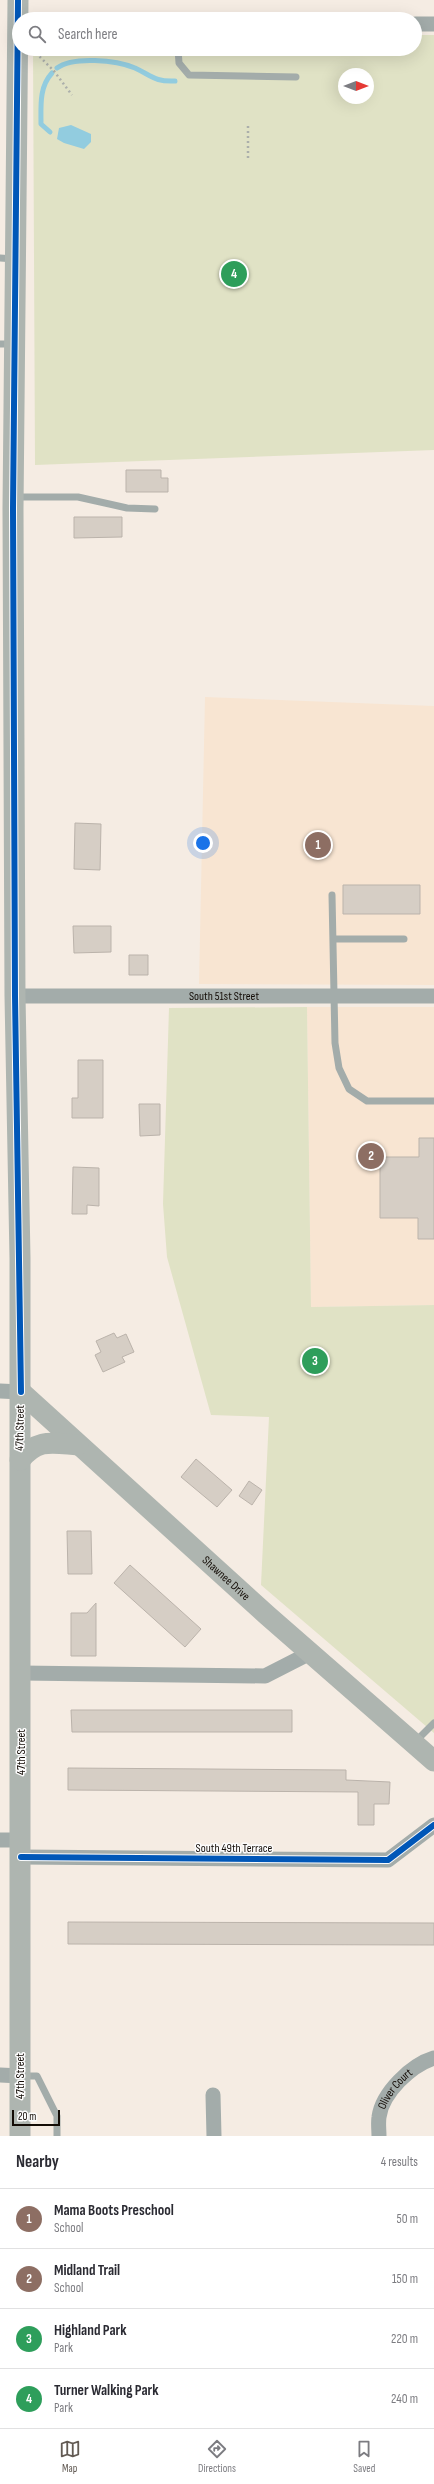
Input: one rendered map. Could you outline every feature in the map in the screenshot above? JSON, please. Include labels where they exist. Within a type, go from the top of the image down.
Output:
[{"type":"main road","name":"47th Street","points":[[18,0],[19,12]]},
{"type":"main road","name":"47th Street","points":[[15,56],[8,259],[8,344],[21,1392],[21,1848],[10,2076],[20,2136]]},
{"type":"main road","name":"Shawnee Drive","points":[[21,1392],[310,1653],[434,1762]]},
{"type":"main road","points":[[20,1460],[34,1446],[47,1444],[78,1445]]},
{"type":"street","points":[[422,24],[434,24]]},
{"type":"street","name":"South 51st Street","points":[[15,996],[434,996]]},
{"type":"street","points":[[0,1391],[21,1392]]},
{"type":"street","points":[[21,1672],[265,1676],[310,1653]]},
{"type":"street","name":"South 49th Terrace","points":[[0,1840],[21,1848],[388,1860],[431,1833]]},
{"type":"street","name":"Oliver Court","points":[[379,2136],[379,2116],[385,2100],[416,2067],[434,2058]]},
{"type":"street","points":[[213,2095],[214,2136]]},
{"type":"lane","points":[[178,56],[179,63],[189,75],[296,77]]},
{"type":"lane","points":[[9,505],[78,498],[127,508],[155,509]]},
{"type":"lane","points":[[332,895],[335,1043],[339,1068],[348,1090],[367,1101],[434,1101]]},
{"type":"lane","points":[[333,939],[404,939]]},
{"type":"lane","points":[[414,1744],[434,1723]]},
{"type":"lane","points":[[10,2076],[37,2076],[57,2116],[57,2136]]},
{"type":"path","points":[[38,56],[56,72],[72,95]]},
{"type":"path","points":[[248,123],[248,158]]},
{"type":"shaded area","points":[[205,697],[434,706],[434,985],[199,984]]},
{"type":"shaded area","points":[[307,1007],[434,1007],[434,1305],[311,1307]]},
{"type":"green space","points":[[422,35],[434,35],[434,450],[35,465],[33,56],[422,56]]},
{"type":"green space","points":[[307,1007],[311,1307],[434,1305],[434,1733],[261,1585],[269,1417],[211,1415],[167,1257],[163,1204],[169,1008]]},
{"type":"water","points":[[71,125],[91,134],[91,142],[84,149],[64,143],[57,139],[59,128]]},
{"type":"building","points":[[126,470],[161,470],[161,478],[168,478],[168,492],[126,492]]},
{"type":"building","points":[[74,517],[122,517],[122,537],[74,538]]},
{"type":"building","points":[[75,823],[101,824],[100,870],[74,869]]},
{"type":"building","points":[[343,885],[420,885],[420,914],[343,914]]},
{"type":"building","points":[[73,926],[111,926],[111,952],[74,953]]},
{"type":"building","points":[[129,955],[148,955],[148,975],[129,975]]},
{"type":"building","points":[[78,1060],[103,1060],[103,1118],[72,1118],[72,1098],[78,1098]]},
{"type":"building","points":[[139,1104],[160,1104],[160,1135],[140,1136]]},
{"type":"building","points":[[419,1138],[434,1138],[434,1239],[418,1239],[418,1218],[380,1218],[380,1157],[419,1157]]},
{"type":"building","points":[[73,1167],[99,1168],[99,1206],[87,1205],[87,1214],[72,1214]]},
{"type":"building","points":[[114,1333],[117,1338],[126,1334],[134,1352],[122,1357],[125,1362],[103,1372],[95,1355],[101,1352],[96,1341]]},
{"type":"building","points":[[196,1459],[232,1490],[217,1507],[181,1477]]},
{"type":"building","points":[[249,1481],[262,1490],[252,1505],[239,1496]]},
{"type":"building","points":[[67,1531],[91,1531],[92,1574],[68,1574]]},
{"type":"building","points":[[130,1565],[201,1629],[185,1647],[114,1583]]},
{"type":"building","points":[[96,1603],[96,1656],[71,1656],[71,1613],[87,1613]]},
{"type":"building","points":[[71,1710],[292,1710],[292,1732],[72,1732]]},
{"type":"building","points":[[68,1768],[346,1770],[346,1780],[390,1782],[389,1804],[374,1804],[374,1825],[358,1825],[358,1792],[68,1790]]},
{"type":"building","points":[[68,1922],[434,1923],[434,1945],[68,1944]]},
{"type":"waterway","points":[[57,68],[64,64],[73,62],[95,60],[106,61],[127,65],[163,81],[175,81]]},
{"type":"waterway","points":[[50,132],[41,124],[41,104],[45,84],[52,73]]},
{"type":"cycle path","points":[[18,0],[18,12]]},
{"type":"cycle path","points":[[17,56],[13,509],[15,996],[21,1392]]},
{"type":"cycle path","points":[[21,1857],[388,1860],[434,1825]]},
{"type":"place","name":"Turner Walking Park","points":[[234,274]]},
{"type":"place","name":"Mama Boots Preschool","points":[[318,845]]},
{"type":"place","name":"Midland Trail","points":[[371,1156]]},
{"type":"place","name":"Highland Park","points":[[315,1361]]}]
